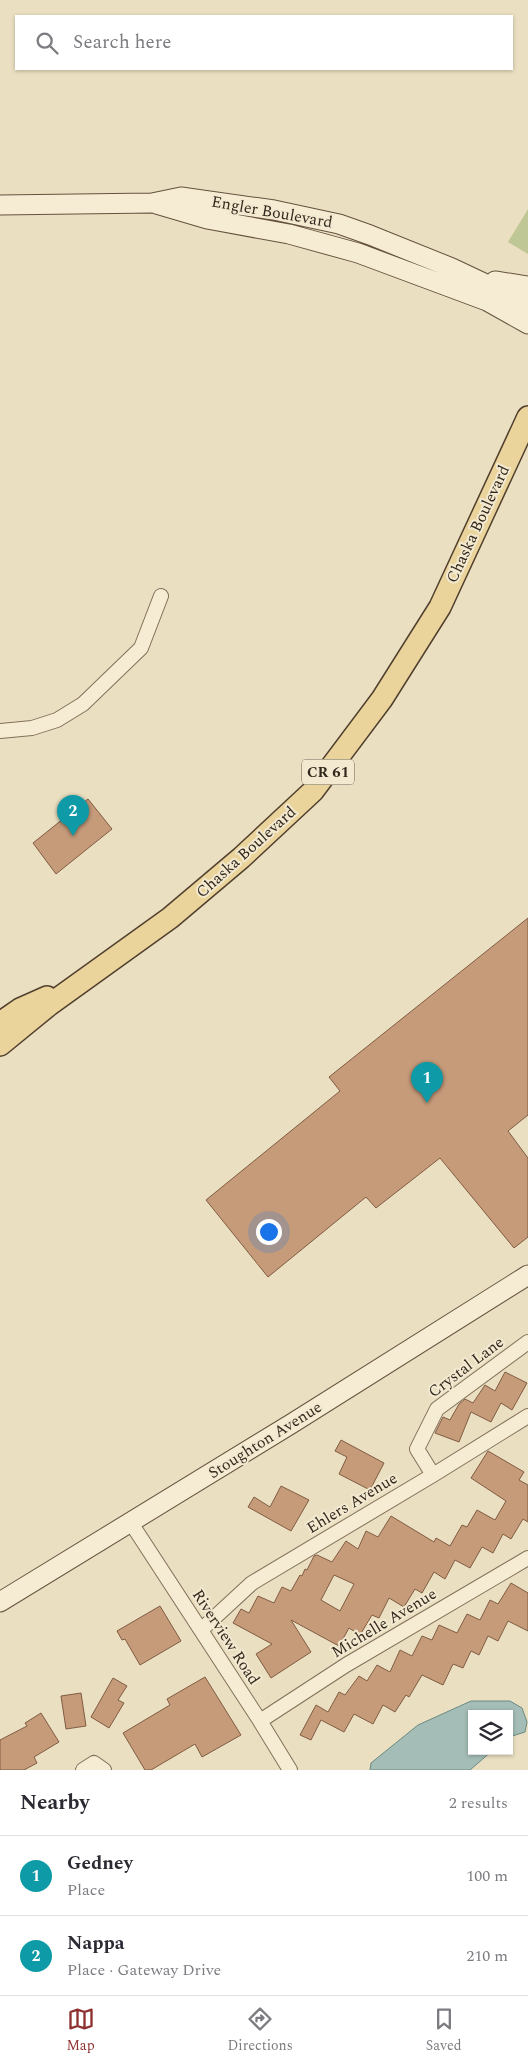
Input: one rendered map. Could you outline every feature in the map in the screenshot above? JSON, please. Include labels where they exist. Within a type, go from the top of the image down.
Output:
[{"type":"main road","name":"Engler Boulevard","points":[[0,205],[152,203],[180,197],[242,205],[338,224],[370,235],[452,268],[528,304]]},
{"type":"main road","points":[[152,203],[207,219],[289,234],[358,253],[487,301],[528,324]]},
{"type":"main road","points":[[452,268],[502,283],[528,286]]},
{"type":"main road","name":"Chaska Boulevard","points":[[0,1045],[49,1005],[170,918],[241,858],[313,791],[382,700],[440,607],[528,417]]},
{"type":"main road","points":[[0,1023],[20,1009],[82,982]]},
{"type":"main road","name":"Stoughton Avenue","points":[[0,1602],[131,1523],[528,1274]]},
{"type":"street","points":[[0,731],[32,728],[57,720],[83,704],[140,648],[161,596]]},
{"type":"street","name":"Crystal Lane","points":[[434,1475],[416,1449],[437,1409],[528,1342]]},
{"type":"street","name":"Ehlers Avenue","points":[[201,1630],[252,1583],[434,1475],[528,1416]]},
{"type":"street","name":"Riverview Road","points":[[131,1523],[260,1720],[290,1770]]},
{"type":"street","name":"Michelle Avenue","points":[[260,1720],[346,1665],[528,1558]]},
{"type":"street","points":[[83,1770],[94,1763],[104,1770]]},
{"type":"green space","points":[[528,209],[528,254],[508,242]]},
{"type":"water","points":[[471,1701],[510,1701],[522,1708],[527,1722],[525,1732],[513,1736],[513,1710],[468,1710],[468,1755],[487,1755],[470,1770],[370,1770],[371,1763],[418,1725]]},
{"type":"building","points":[[88,799],[112,829],[56,874],[33,843]]},
{"type":"building","points":[[528,918],[528,1115],[508,1131],[528,1158],[528,1237],[514,1248],[440,1158],[376,1208],[366,1197],[268,1277],[206,1200],[340,1091],[329,1077]]},
{"type":"building","points":[[505,1372],[527,1383],[512,1410],[501,1403],[491,1422],[471,1412],[459,1442],[435,1433],[443,1417],[450,1420],[459,1404],[465,1399],[473,1403],[485,1385],[495,1391]]},
{"type":"building","points":[[341,1440],[384,1463],[370,1490],[339,1474],[347,1457],[335,1451]]},
{"type":"building","points":[[488,1451],[524,1472],[519,1480],[528,1485],[528,1522],[523,1519],[511,1539],[503,1534],[493,1553],[482,1547],[470,1568],[455,1560],[445,1579],[434,1572],[422,1593],[415,1589],[404,1607],[389,1598],[379,1618],[372,1615],[360,1635],[349,1628],[339,1646],[291,1620],[311,1652],[271,1678],[256,1654],[272,1644],[233,1623],[241,1609],[249,1613],[258,1596],[274,1603],[282,1587],[291,1591],[300,1575],[302,1576],[305,1569],[307,1570],[314,1556],[317,1555],[332,1562],[346,1541],[358,1549],[366,1531],[378,1537],[391,1516],[434,1542],[436,1538],[450,1546],[462,1525],[467,1527],[477,1510],[495,1520],[506,1501],[471,1478]],"holes":[[[334,1575],[354,1584],[340,1611],[321,1600]]]},
{"type":"building","points":[[281,1486],[309,1500],[291,1531],[248,1507],[254,1497],[270,1507]]},
{"type":"building","points":[[511,1583],[528,1593],[528,1631],[508,1621],[498,1641],[488,1636],[479,1655],[471,1651],[463,1668],[453,1664],[443,1685],[422,1675],[409,1697],[406,1695],[395,1712],[383,1705],[373,1724],[354,1714],[344,1732],[321,1720],[311,1740],[300,1735],[316,1705],[328,1712],[339,1692],[345,1695],[359,1676],[367,1681],[377,1665],[390,1672],[400,1650],[412,1656],[422,1636],[432,1640],[439,1625],[457,1633],[467,1614],[480,1620],[490,1600],[498,1604]]},
{"type":"building","points":[[160,1606],[181,1641],[140,1665],[125,1639],[122,1640],[117,1631]]},
{"type":"building","points":[[205,1677],[241,1735],[202,1757],[195,1744],[151,1770],[145,1770],[123,1733],[170,1705],[167,1699]]},
{"type":"building","points":[[113,1678],[127,1686],[118,1700],[124,1703],[109,1728],[91,1717]]},
{"type":"building","points":[[81,1693],[86,1726],[66,1729],[61,1696]]},
{"type":"building","points":[[41,1713],[59,1742],[34,1757],[37,1763],[24,1770],[0,1770],[0,1740],[27,1726],[25,1723]]},
{"type":"place","name":"Nappa","points":[[73,836]]},
{"type":"place","name":"Gedney","points":[[427,1103]]}]
